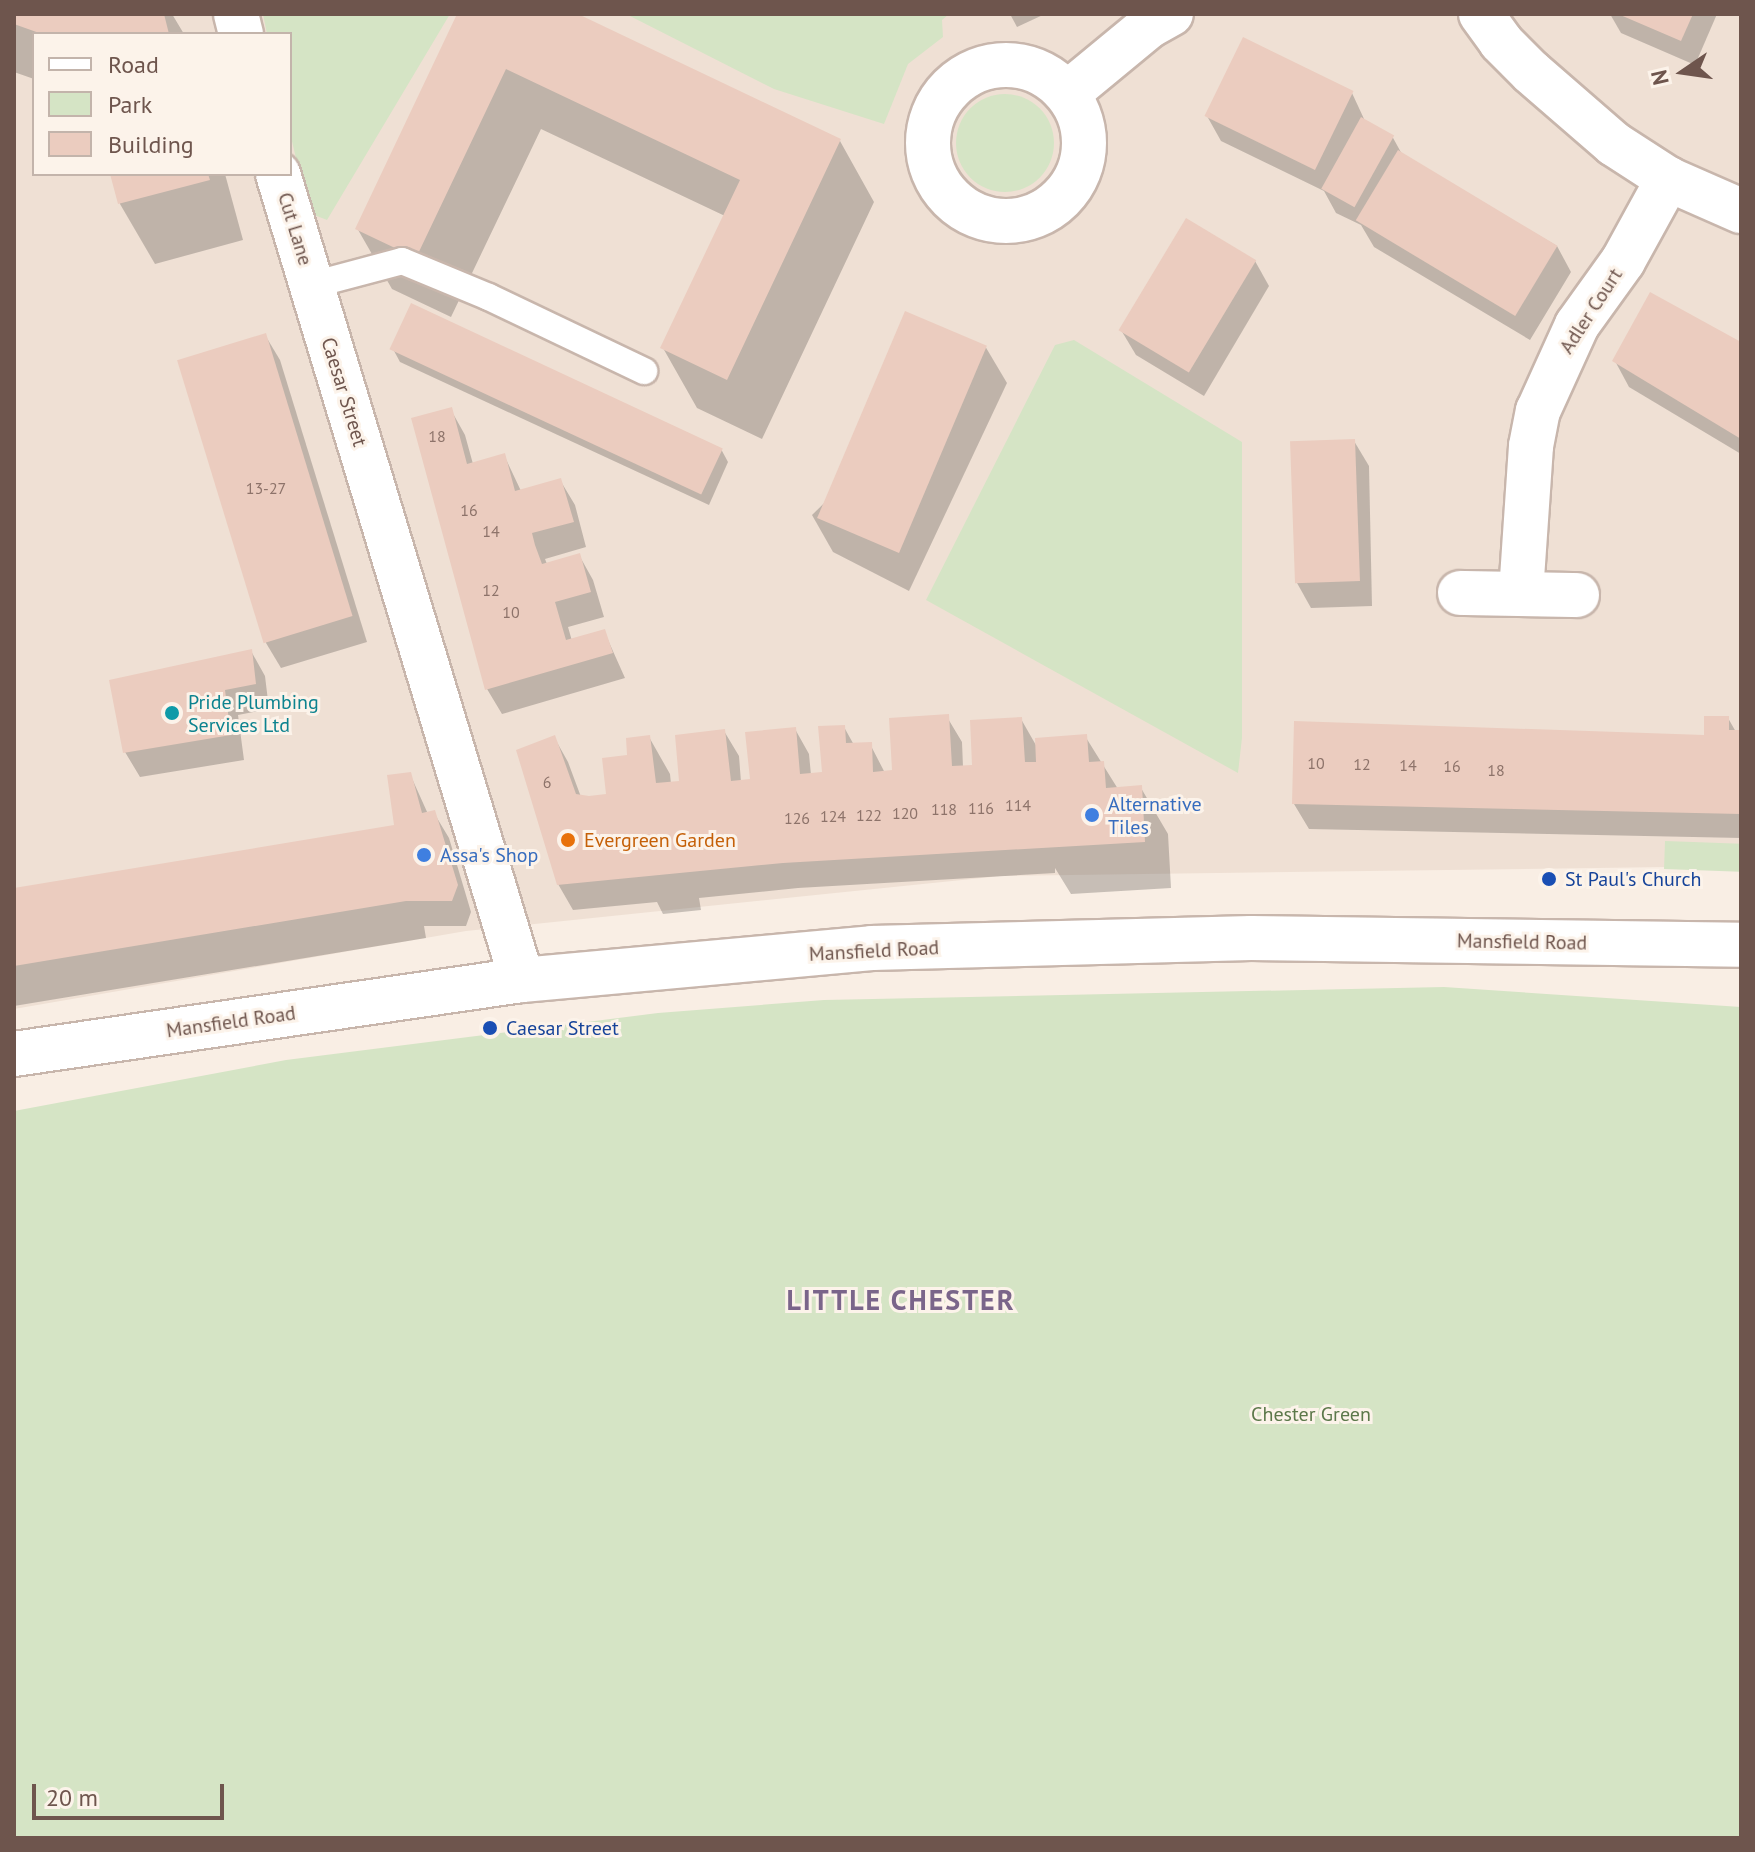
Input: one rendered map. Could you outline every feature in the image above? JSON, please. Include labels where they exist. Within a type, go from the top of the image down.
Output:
[{"type":"street","points":[[1069,92],[1149,26],[1171,14]]},
{"type":"street","points":[[1481,14],[1501,42],[1614,144],[1668,179],[1741,211]]},
{"type":"street","name":"Cut Lane","points":[[279,176],[312,285]]},
{"type":"street","name":"Adler Court","points":[[1521,593],[1531,446],[1538,411],[1577,325],[1623,261],[1668,179]]},
{"type":"street","name":"Caesar Street","points":[[312,285],[522,980]]},
{"type":"street","points":[[1460,593],[1577,595]]},
{"type":"street","name":"Mansfield Road","points":[[14,1054],[522,980],[872,948],[1251,938],[1741,945]]},
{"type":"lane","points":[[312,285],[402,261],[489,297],[644,371]]},
{"type":"shaded area","points":[[14,14],[1741,14],[1741,866],[1001,876],[466,931],[14,1009]]},
{"type":"green space","points":[[263,14],[450,14],[327,220],[309,213],[292,141],[292,32],[267,32]]},
{"type":"green space","points":[[626,14],[949,14],[942,20],[943,37],[908,64],[884,124],[774,89]]},
{"type":"green space","points":[[1005,94],[1024,98],[1040,108],[1050,124],[1054,143],[1050,162],[1040,178],[1024,188],[1005,192],[986,188],[970,178],[960,162],[956,143],[960,124],[970,108],[986,98]]},
{"type":"green space","points":[[1074,340],[1242,442],[1242,738],[1238,773],[926,600],[1055,345]]},
{"type":"green space","points":[[1665,841],[1741,844],[1740,872],[1664,869]]},
{"type":"green space","name":"Chester Green","points":[[1444,987],[1741,1007],[1741,1838],[14,1838],[14,1111],[286,1060],[658,1013],[824,1000]]},
{"type":"building","points":[[14,14],[164,14],[168,32],[36,32],[14,24]]},
{"type":"building","points":[[457,14],[578,14],[841,139],[727,380],[660,348],[740,180],[506,69],[416,258],[355,229]]},
{"type":"building","points":[[1618,14],[1693,14],[1681,41]]},
{"type":"building","points":[[1243,37],[1354,91],[1315,170],[1204,116]]},
{"type":"building","points":[[1361,117],[1394,135],[1354,207],[1321,189]]},
{"type":"building","points":[[1398,150],[1557,246],[1515,316],[1356,220]]},
{"type":"building","points":[[111,176],[209,176],[210,180],[118,204]]},
{"type":"building","points":[[1186,218],[1256,260],[1189,373],[1119,330]]},
{"type":"building","points":[[1650,292],[1741,342],[1741,439],[1612,361]]},
{"type":"building","points":[[411,303],[723,448],[701,495],[389,349]]},
{"type":"building","points":[[905,311],[987,346],[899,553],[817,518]]},
{"type":"building","points":[[266,333],[353,616],[264,643],[177,360]]},
{"type":"building","points":[[452,407],[467,464],[505,453],[515,491],[561,478],[574,522],[532,533],[535,545],[542,564],[580,553],[591,592],[555,602],[566,640],[605,629],[613,653],[485,690],[411,418]]},
{"type":"building","points":[[1355,439],[1360,581],[1295,583],[1290,441]]},
{"type":"building","name":"Pride Plumbing Services Ltd","points":[[252,649],[256,684],[225,690],[231,735],[123,753],[109,680]]},
{"type":"building","points":[[949,714],[952,766],[972,765],[970,720],[1022,717],[1025,762],[1036,762],[1035,738],[1087,734],[1089,762],[1104,761],[1106,788],[1142,785],[1145,842],[783,863],[557,885],[516,750],[555,735],[576,794],[589,796],[606,794],[602,758],[627,755],[626,738],[650,735],[656,783],[679,781],[675,735],[725,729],[731,781],[750,779],[745,732],[796,727],[800,774],[822,772],[818,726],[845,725],[846,743],[872,742],[873,772],[892,770],[889,718]]},
{"type":"building","points":[[1704,716],[1729,716],[1729,730],[1741,730],[1741,814],[1292,804],[1294,721],[1704,735]]},
{"type":"building","points":[[411,772],[422,813],[435,810],[458,885],[452,901],[406,901],[14,966],[14,888],[394,825],[387,775]]},
{"type":"place","name":"Pride Plumbing Services Ltd","points":[[172,713]]},
{"type":"place","name":"Alternative Tiles","points":[[1092,815]]},
{"type":"place","name":"Evergreen Garden","points":[[568,840]]},
{"type":"place","name":"Assa's Shop","points":[[424,855]]},
{"type":"place","name":"St Paul's Church","points":[[1549,879]]},
{"type":"place","name":"Caesar Street","points":[[490,1028]]},
{"type":"district","name":"LITTLE CHESTER","points":[[901,1300]]}]
